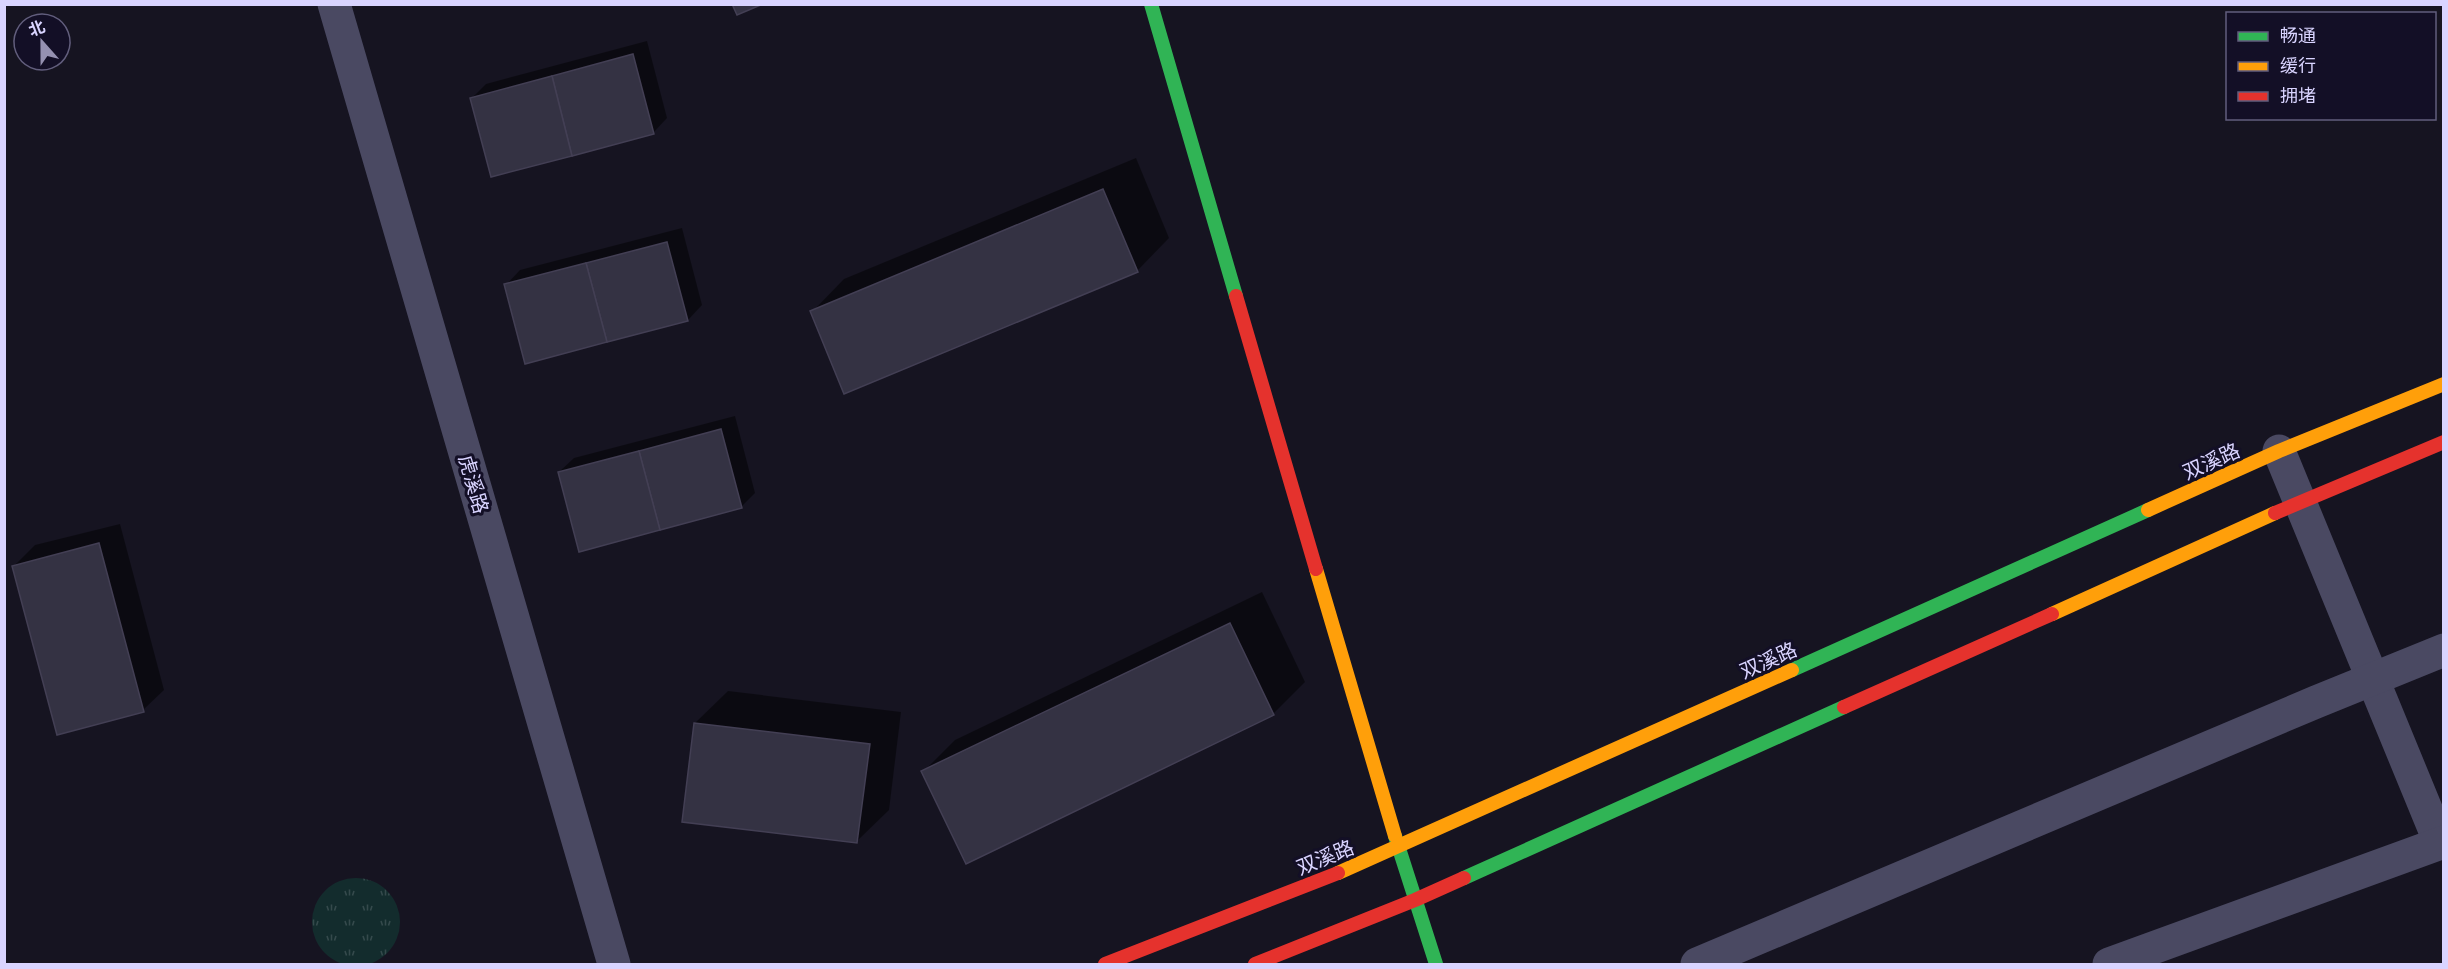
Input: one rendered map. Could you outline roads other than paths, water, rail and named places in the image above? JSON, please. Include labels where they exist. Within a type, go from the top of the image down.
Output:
[{"type":"street","name":"虎溪路","points":[[334,4],[614,964]]},
{"type":"street","points":[[1151,4],[1398,848],[1436,964]]},
{"type":"street","name":"双溪路","points":[[1105,964],[1398,848],[2280,451],[2444,384]]},
{"type":"street","points":[[1256,964],[1415,900],[2300,502],[2444,442]]},
{"type":"street","points":[[2114,964],[2442,843],[2280,451]]},
{"type":"street","points":[[1696,964],[2444,650]]}]
